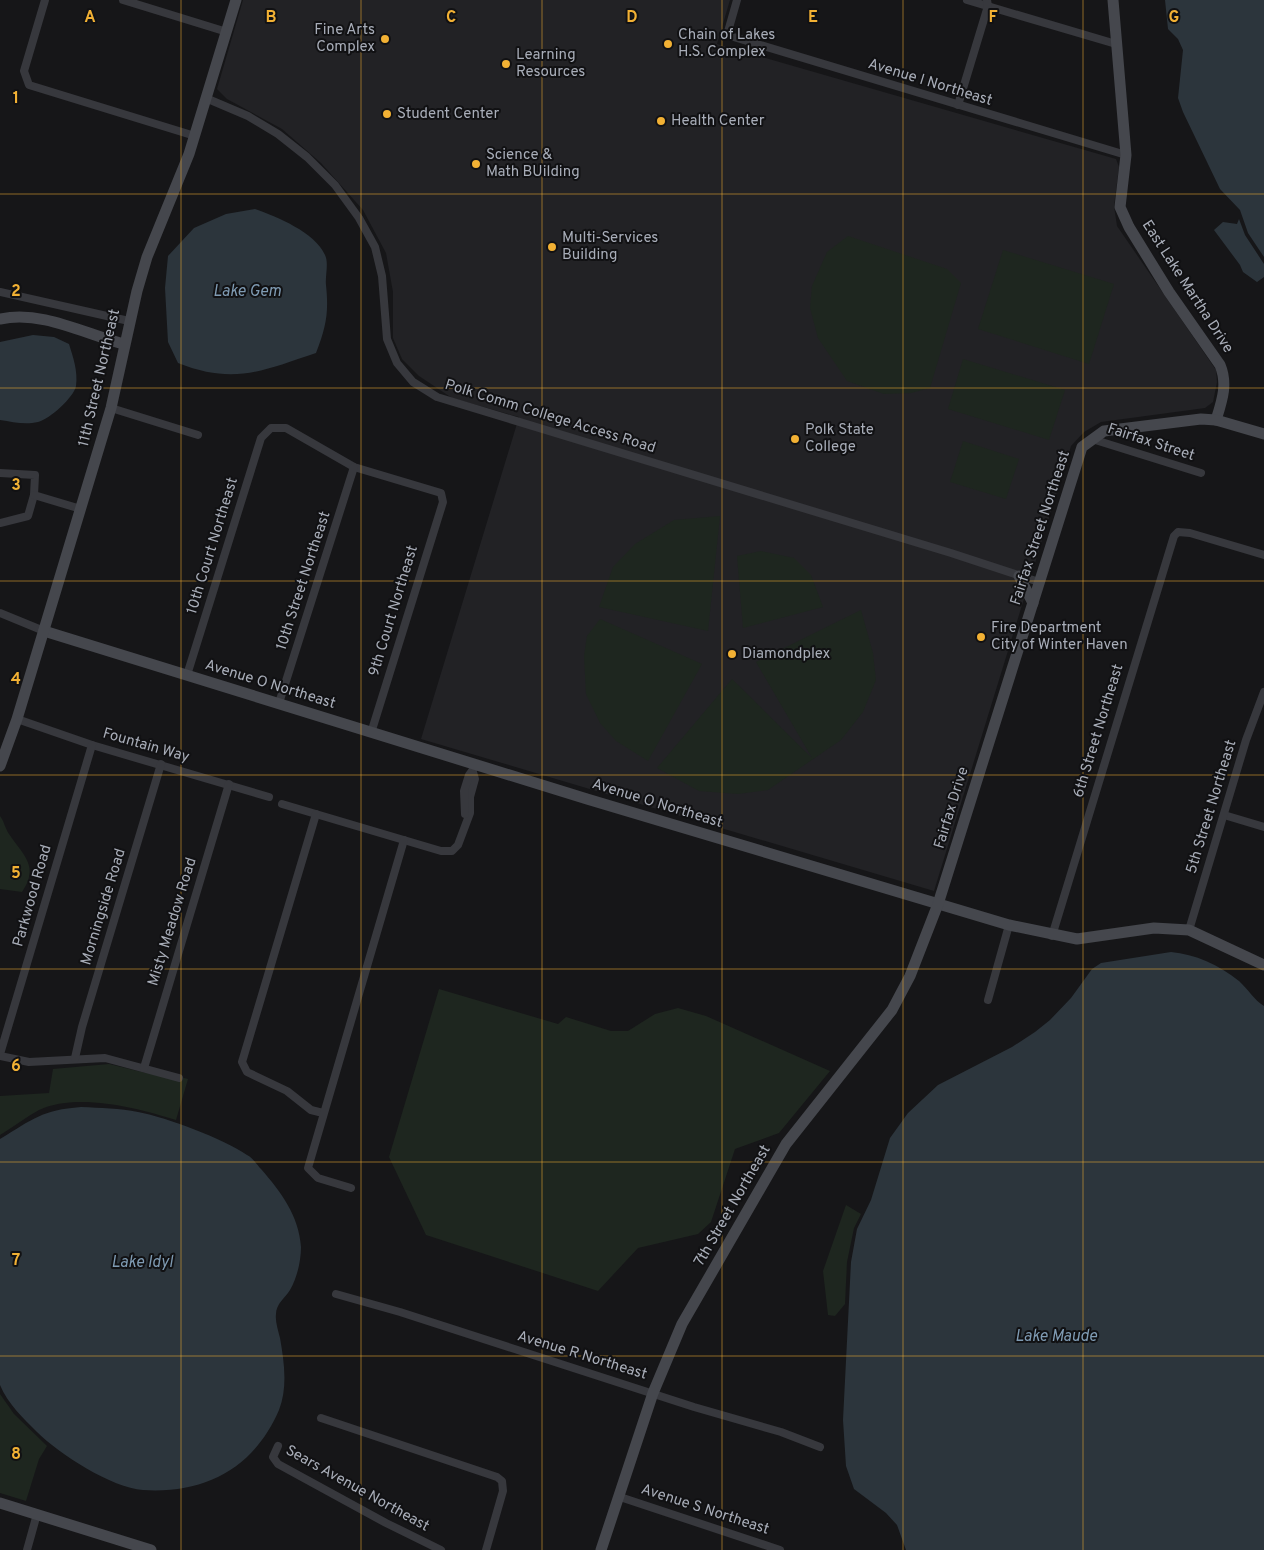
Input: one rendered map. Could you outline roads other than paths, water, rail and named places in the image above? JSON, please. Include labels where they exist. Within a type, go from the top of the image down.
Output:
[{"type":"street","points":[[44,0],[24,71],[29,85],[195,136]]},
{"type":"street","points":[[123,0],[227,32]]},
{"type":"street","name":"11th Street Northeast","points":[[0,766],[18,720],[111,408],[129,321],[147,257],[208,99],[236,0]]},
{"type":"street","name":"Avenue I Northeast","points":[[737,0],[727,35],[1126,155]]},
{"type":"street","points":[[967,0],[987,3],[1116,44]]},
{"type":"street","name":"East Lake Martha Drive","points":[[1113,0],[1126,155],[1120,199],[1124,217],[1169,292],[1214,354],[1225,376],[1224,392],[1216,420]]},
{"type":"street","points":[[958,106],[987,3]]},
{"type":"street","name":"Polk Comm College Access Road","points":[[208,99],[248,116],[278,134],[307,157],[335,185],[360,218],[375,247],[382,276],[386,339],[398,363],[413,382],[436,397],[951,553],[1039,582]]},
{"type":"street","points":[[0,292],[129,321]]},
{"type":"street","points":[[0,319],[14,317],[40,319],[124,344]]},
{"type":"street","points":[[111,408],[198,435]]},
{"type":"street","points":[[1092,439],[1104,432],[1186,420],[1216,420],[1264,434]]},
{"type":"street","name":"10th Court Northeast","points":[[187,675],[261,438],[271,428],[286,428],[354,466]]},
{"type":"street","name":"Fairfax Street","points":[[1092,439],[1201,473]]},
{"type":"street","name":"Fairfax Street Northeast","points":[[994,721],[1033,603],[1076,462],[1082,447],[1092,439]]},
{"type":"street","name":"9th Court Northeast","points":[[354,466],[441,493],[443,502],[371,732]]},
{"type":"street","name":"10th Street Northeast","points":[[279,703],[354,466]]},
{"type":"street","points":[[0,473],[35,475],[34,495],[28,516],[0,523]]},
{"type":"street","points":[[34,495],[81,509]]},
{"type":"street","name":"6th Street Northeast","points":[[1052,936],[1174,536],[1178,532],[1190,533],[1264,555]]},
{"type":"street","points":[[1019,576],[1033,603]]},
{"type":"street","points":[[0,613],[44,631]]},
{"type":"street","name":"Avenue O Northeast","points":[[44,631],[371,732],[474,768],[1009,925],[1052,936],[1084,939],[1154,928],[1189,930],[1264,964]]},
{"type":"street","name":"5th Street Northeast","points":[[1189,930],[1254,718],[1264,692]]},
{"type":"street","name":"Fountain Way","points":[[18,720],[92,745],[269,796]]},
{"type":"street","name":"Fairfax Drive","points":[[938,904],[994,721]]},
{"type":"street","name":"Parkwood Road","points":[[0,1055],[92,745]]},
{"type":"street","name":"Morningside Road","points":[[75,1058],[82,1027],[161,764]]},
{"type":"street","points":[[282,804],[441,851],[452,851],[458,845],[467,818],[464,791],[469,775],[474,768]]},
{"type":"street","name":"Misty Meadow Road","points":[[144,1068],[228,784]]},
{"type":"street","points":[[316,814],[242,1062],[247,1072],[287,1091],[311,1110],[323,1113]]},
{"type":"street","points":[[1224,815],[1264,827]]},
{"type":"street","points":[[351,1188],[318,1178],[308,1168],[404,840]]},
{"type":"street","name":"7th Street Northeast","points":[[601,1550],[653,1392],[682,1324],[777,1158],[800,1124],[869,1041],[892,1010],[910,976],[938,904]]},
{"type":"street","points":[[988,1000],[1009,925]]},
{"type":"street","points":[[0,1055],[29,1062],[75,1058],[105,1058],[179,1078]]},
{"type":"street","name":"Avenue R Northeast","points":[[336,1294],[781,1432],[820,1447]]},
{"type":"street","points":[[321,1418],[497,1477],[502,1481],[504,1491],[486,1550]]},
{"type":"street","name":"Sears Avenue Northeast","points":[[278,1446],[273,1458],[278,1464],[439,1550]]},
{"type":"street","name":"Avenue S Northeast","points":[[620,1497],[780,1550]]},
{"type":"street","points":[[0,1503],[37,1514],[120,1545],[151,1550]]},
{"type":"street","points":[[27,1550],[37,1514]]},
{"type":"water","points":[[1165,0],[1264,0],[1264,257],[1248,233],[1240,210],[1220,189],[1183,112],[1178,98],[1183,50],[1178,39],[1168,29]]},
{"type":"water","name":"Lake Gem","points":[[255,209],[274,216],[304,232],[313,239],[325,255],[327,262],[327,312],[316,353],[248,373],[216,373],[198,370],[178,363],[168,342],[165,288],[168,256],[194,228],[226,214]]},
{"type":"water","points":[[1239,219],[1245,235],[1264,264],[1264,277],[1257,282],[1243,272],[1240,265],[1214,230],[1223,222],[1237,224]]},
{"type":"water","points":[[33,335],[54,337],[69,344],[76,370],[76,386],[71,396],[61,407],[43,420],[19,423],[0,420],[0,342]]},
{"type":"water","name":"Lake Maude","points":[[1171,952],[1198,958],[1223,970],[1239,981],[1264,1006],[1264,1550],[906,1550],[897,1525],[886,1513],[854,1489],[846,1466],[843,1420],[851,1262],[857,1229],[871,1200],[890,1138],[908,1113],[938,1085],[1012,1047],[1050,1020],[1071,998],[1092,969],[1101,963]]},
{"type":"water","name":"Lake Idyl","points":[[81,1107],[110,1108],[138,1112],[194,1129],[224,1142],[253,1160],[288,1205],[297,1225],[301,1247],[298,1269],[288,1293],[276,1310],[276,1323],[283,1356],[284,1374],[284,1392],[279,1410],[269,1430],[256,1448],[241,1462],[207,1482],[166,1490],[143,1490],[130,1488],[102,1477],[87,1469],[47,1441],[16,1410],[0,1385],[0,1139],[47,1113]]},
{"type":"place","name":"Fine Arts Complex","points":[[385,39]]},
{"type":"place","name":"Chain of Lakes H.S. Complex","points":[[668,44]]},
{"type":"place","name":"Learning Resources","points":[[506,64]]},
{"type":"place","name":"Student Center","points":[[387,114]]},
{"type":"place","name":"Health Center","points":[[661,121]]},
{"type":"place","name":"Science & Math BUilding","points":[[476,164]]},
{"type":"place","name":"Multi-Services Building","points":[[552,247]]},
{"type":"place","name":"Polk State College","points":[[795,439]]},
{"type":"place","name":"Fire Department City of Winter Haven","points":[[981,637]]},
{"type":"place","name":"Diamondplex","points":[[732,654]]}]
